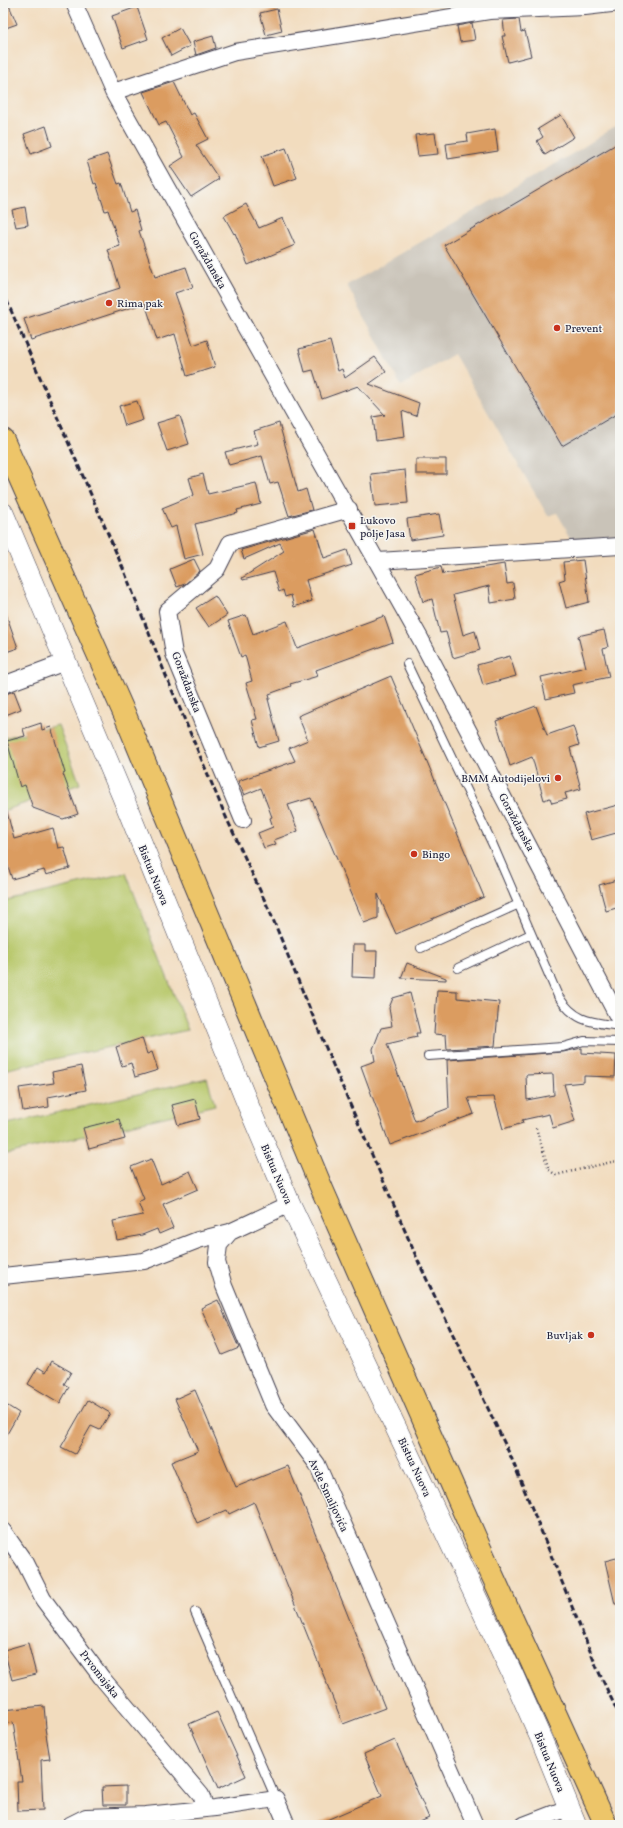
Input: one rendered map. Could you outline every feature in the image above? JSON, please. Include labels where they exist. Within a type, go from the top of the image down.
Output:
[{"type":"highway","points":[[3,440],[125,716],[322,1188],[482,1553],[606,1825]]},
{"type":"street","points":[[113,92],[235,52],[489,11],[585,7],[620,3]]},
{"type":"street","name":"Goraždanska","points":[[79,4],[113,92],[378,561],[420,638],[620,1021]]},
{"type":"street","name":"Goraždanska","points":[[243,820],[174,654],[167,611],[217,569],[230,543],[349,509]]},
{"type":"street","name":"Bistua Nuova","points":[[3,513],[122,795],[229,1061],[290,1204],[511,1671],[542,1741],[572,1816]]},
{"type":"street","points":[[378,561],[620,546]]},
{"type":"street","points":[[3,684],[65,662]]},
{"type":"street","points":[[3,1276],[144,1261],[198,1240],[230,1232],[290,1204]]},
{"type":"street","name":"Avde Smaljovića","points":[[230,1232],[220,1246],[217,1262],[224,1286],[248,1346],[273,1405],[317,1464],[475,1825]]},
{"type":"street","name":"Prvomajska","points":[[3,1531],[24,1561],[44,1599],[102,1678],[201,1795],[206,1809]]},
{"type":"street","points":[[70,1825],[86,1817],[146,1815],[206,1809],[276,1799],[287,1825]]},
{"type":"street","points":[[524,1825],[572,1816]]},
{"type":"lane","points":[[407,664],[493,845],[558,996],[567,1009],[584,1021],[620,1026]]},
{"type":"lane","points":[[421,948],[519,904]]},
{"type":"lane","points":[[458,968],[531,934]]},
{"type":"lane","points":[[428,1056],[563,1047],[584,1041],[620,1042]]},
{"type":"lane","points":[[195,1612],[276,1799]]},
{"type":"path","points":[[536,1128],[549,1170],[556,1175],[620,1160]]},
{"type":"shaded area","name":"Prevent","points":[[620,125],[620,542],[575,544],[557,513],[548,516],[454,354],[401,386],[347,285]]},
{"type":"green space","points":[[58,725],[80,784],[3,811],[3,738]]},
{"type":"green space","points":[[126,873],[188,1030],[3,1070],[3,902]]},
{"type":"green space","points":[[207,1078],[215,1105],[3,1155],[3,1125]]},
{"type":"building","points":[[3,3],[8,3],[17,24],[3,29]]},
{"type":"building","points":[[137,7],[148,39],[123,48],[112,16]]},
{"type":"building","points":[[277,9],[282,31],[266,35],[260,13]]},
{"type":"building","points":[[519,19],[521,32],[525,31],[531,56],[508,62],[502,36],[505,36],[503,20]]},
{"type":"building","points":[[472,23],[475,40],[460,42],[457,26]]},
{"type":"building","points":[[180,28],[190,46],[171,56],[162,38]]},
{"type":"building","points":[[213,36],[216,48],[196,55],[193,42]]},
{"type":"building","points":[[174,82],[190,115],[194,113],[208,139],[196,145],[219,179],[191,197],[170,166],[184,157],[166,122],[159,125],[143,92]]},
{"type":"building","points":[[561,115],[574,137],[545,155],[537,141],[543,137],[538,129]]},
{"type":"building","points":[[46,126],[52,146],[31,154],[24,134]]},
{"type":"building","points":[[495,129],[498,151],[448,159],[446,144],[468,141],[467,134]]},
{"type":"building","points":[[435,133],[438,154],[418,156],[415,135]]},
{"type":"building","name":"Prevent","points":[[620,142],[620,412],[562,446],[444,245]]},
{"type":"building","points":[[286,148],[297,178],[273,186],[262,156]]},
{"type":"building","points":[[107,154],[118,184],[121,183],[130,212],[135,210],[141,230],[139,231],[155,277],[186,267],[193,287],[175,293],[193,345],[207,340],[215,367],[187,376],[175,334],[157,340],[145,303],[31,340],[24,319],[120,288],[108,250],[120,246],[108,210],[105,211],[96,183],[94,184],[87,161]]},
{"type":"building","points":[[246,204],[259,228],[283,218],[295,245],[248,265],[235,233],[234,234],[224,216]]},
{"type":"building","points":[[25,207],[28,225],[16,227],[12,210]]},
{"type":"building","points":[[330,341],[338,371],[342,369],[345,378],[375,357],[386,372],[369,384],[419,403],[416,416],[402,411],[405,437],[376,441],[373,417],[385,415],[358,386],[322,399],[313,370],[305,372],[299,349]]},
{"type":"building","points":[[137,401],[143,420],[125,426],[119,406]]},
{"type":"building","points":[[180,416],[189,444],[167,451],[157,423]]},
{"type":"building","points":[[279,423],[298,492],[306,489],[312,510],[289,516],[278,482],[270,484],[262,456],[229,465],[225,452],[258,444],[254,431]]},
{"type":"building","points":[[416,459],[446,459],[446,474],[416,474]]},
{"type":"building","points":[[405,470],[408,503],[375,506],[371,474]]},
{"type":"building","points":[[203,474],[208,494],[256,483],[261,504],[237,510],[238,513],[195,524],[203,554],[184,559],[176,526],[171,528],[162,508],[194,495],[189,478]]},
{"type":"building","points":[[439,514],[443,535],[410,540],[407,519]]},
{"type":"building","points":[[315,529],[324,558],[347,550],[352,565],[306,580],[312,601],[294,607],[291,595],[285,597],[283,590],[279,592],[273,572],[243,580],[242,578],[284,551],[280,543],[244,559],[241,550]]},
{"type":"building","points":[[194,559],[200,571],[185,584],[177,587],[170,569]]},
{"type":"building","points":[[583,560],[589,602],[566,608],[559,581],[565,579],[563,562]]},
{"type":"building","points":[[504,564],[507,584],[513,583],[515,599],[491,603],[489,586],[453,595],[463,635],[475,631],[480,650],[453,658],[446,632],[440,633],[432,599],[423,602],[415,574],[441,567],[443,574]]},
{"type":"building","points":[[215,596],[227,615],[209,627],[196,608]]},
{"type":"building","points":[[3,611],[5,611],[18,648],[3,653]]},
{"type":"building","points":[[246,615],[253,634],[287,621],[297,648],[384,616],[393,642],[316,670],[318,676],[290,684],[291,686],[269,694],[270,699],[268,699],[279,741],[259,747],[252,720],[257,719],[246,683],[252,681],[245,655],[241,657],[228,621]]},
{"type":"building","points":[[604,630],[608,647],[603,649],[609,677],[572,685],[574,693],[546,699],[541,677],[586,667],[578,636]]},
{"type":"building","points":[[510,656],[516,676],[483,685],[477,665]]},
{"type":"building","points":[[391,676],[484,897],[396,934],[378,894],[378,918],[364,923],[311,798],[288,805],[298,831],[274,840],[276,844],[264,848],[258,833],[273,827],[270,818],[272,817],[261,788],[244,795],[238,781],[295,761],[289,748],[308,740],[298,716]]},
{"type":"building","points":[[14,691],[21,709],[3,716],[3,695]]},
{"type":"building","points":[[536,706],[547,735],[573,726],[579,745],[570,748],[581,789],[565,793],[567,799],[552,803],[550,798],[544,800],[532,757],[510,766],[496,721]]},
{"type":"building","points":[[41,723],[42,730],[51,727],[65,773],[63,774],[78,814],[63,819],[33,808],[25,785],[20,787],[7,741],[25,736],[23,729]]},
{"type":"building","points":[[618,805],[620,814],[620,832],[591,840],[584,814]]},
{"type":"building","points":[[7,812],[14,839],[53,828],[58,848],[64,847],[70,868],[46,875],[44,870],[12,879],[3,850],[3,813]]},
{"type":"building","points":[[620,879],[620,907],[606,911],[599,885]]},
{"type":"building","points":[[353,945],[365,945],[365,951],[377,951],[376,978],[352,977]]},
{"type":"building","points":[[407,963],[446,978],[446,980],[401,978]]},
{"type":"building","points":[[437,990],[457,991],[457,998],[499,1002],[495,1046],[447,1049],[446,1035],[434,1034]]},
{"type":"building","points":[[410,993],[420,1033],[416,1033],[417,1037],[387,1044],[415,1121],[449,1108],[447,1060],[563,1052],[582,1048],[582,1053],[616,1055],[615,1077],[584,1076],[584,1082],[564,1084],[575,1121],[553,1128],[549,1114],[522,1120],[523,1123],[503,1129],[494,1097],[468,1098],[474,1114],[390,1145],[361,1066],[375,1061],[373,1049],[381,1028],[392,1026],[389,1008],[393,998]],"holes":[[[553,1074],[554,1095],[527,1100],[526,1075]]]},
{"type":"building","points":[[142,1038],[147,1054],[152,1052],[158,1070],[135,1077],[131,1063],[122,1066],[116,1047]]},
{"type":"building","points":[[81,1066],[86,1090],[48,1097],[49,1107],[23,1111],[19,1088],[54,1083],[52,1072]]},
{"type":"building","points":[[195,1099],[200,1119],[178,1125],[172,1105]]},
{"type":"building","points":[[119,1119],[125,1139],[89,1149],[83,1128]]},
{"type":"building","points":[[151,1159],[161,1184],[190,1171],[198,1189],[163,1204],[173,1228],[159,1234],[157,1229],[142,1235],[117,1240],[113,1221],[143,1215],[138,1202],[144,1199],[131,1167]]},
{"type":"building","points":[[218,1300],[239,1348],[222,1355],[201,1308]]},
{"type":"building","points":[[52,1361],[71,1372],[64,1384],[69,1387],[60,1403],[28,1384],[38,1367],[46,1372]]},
{"type":"building","points":[[195,1390],[236,1487],[288,1466],[385,1708],[343,1724],[254,1502],[229,1514],[227,1510],[197,1523],[171,1462],[198,1451],[175,1399]]},
{"type":"building","points":[[88,1400],[110,1413],[100,1430],[91,1426],[75,1454],[61,1447]]},
{"type":"building","points":[[3,1403],[19,1413],[3,1441]]},
{"type":"building","points":[[620,1557],[620,1604],[615,1604],[605,1561]]},
{"type":"building","points":[[28,1643],[36,1674],[12,1680],[4,1650]]},
{"type":"building","points":[[44,1706],[45,1728],[50,1759],[41,1760],[43,1810],[18,1811],[17,1781],[22,1781],[13,1722],[3,1724],[3,1710]]},
{"type":"building","points":[[217,1712],[246,1776],[218,1789],[189,1724]]},
{"type":"building","points":[[395,1740],[429,1818],[413,1825],[315,1825],[382,1796],[364,1754]]},
{"type":"building","points":[[126,1786],[126,1805],[103,1805],[102,1787]]},
{"type":"railway","points":[[3,292],[125,573],[166,676],[226,817],[270,912],[333,1065],[419,1263],[511,1457],[597,1668],[620,1717]]},
{"type":"place","name":"Rima pak","points":[[109,303]]},
{"type":"place","name":"Prevent","points":[[557,328]]},
{"type":"place","name":"Lukovo polje Jasa","points":[[352,526]]},
{"type":"place","name":"BMM Autodijelovi","points":[[558,778]]},
{"type":"place","name":"Bingo","points":[[414,854]]},
{"type":"place","name":"Buvljak","points":[[591,1335]]}]
